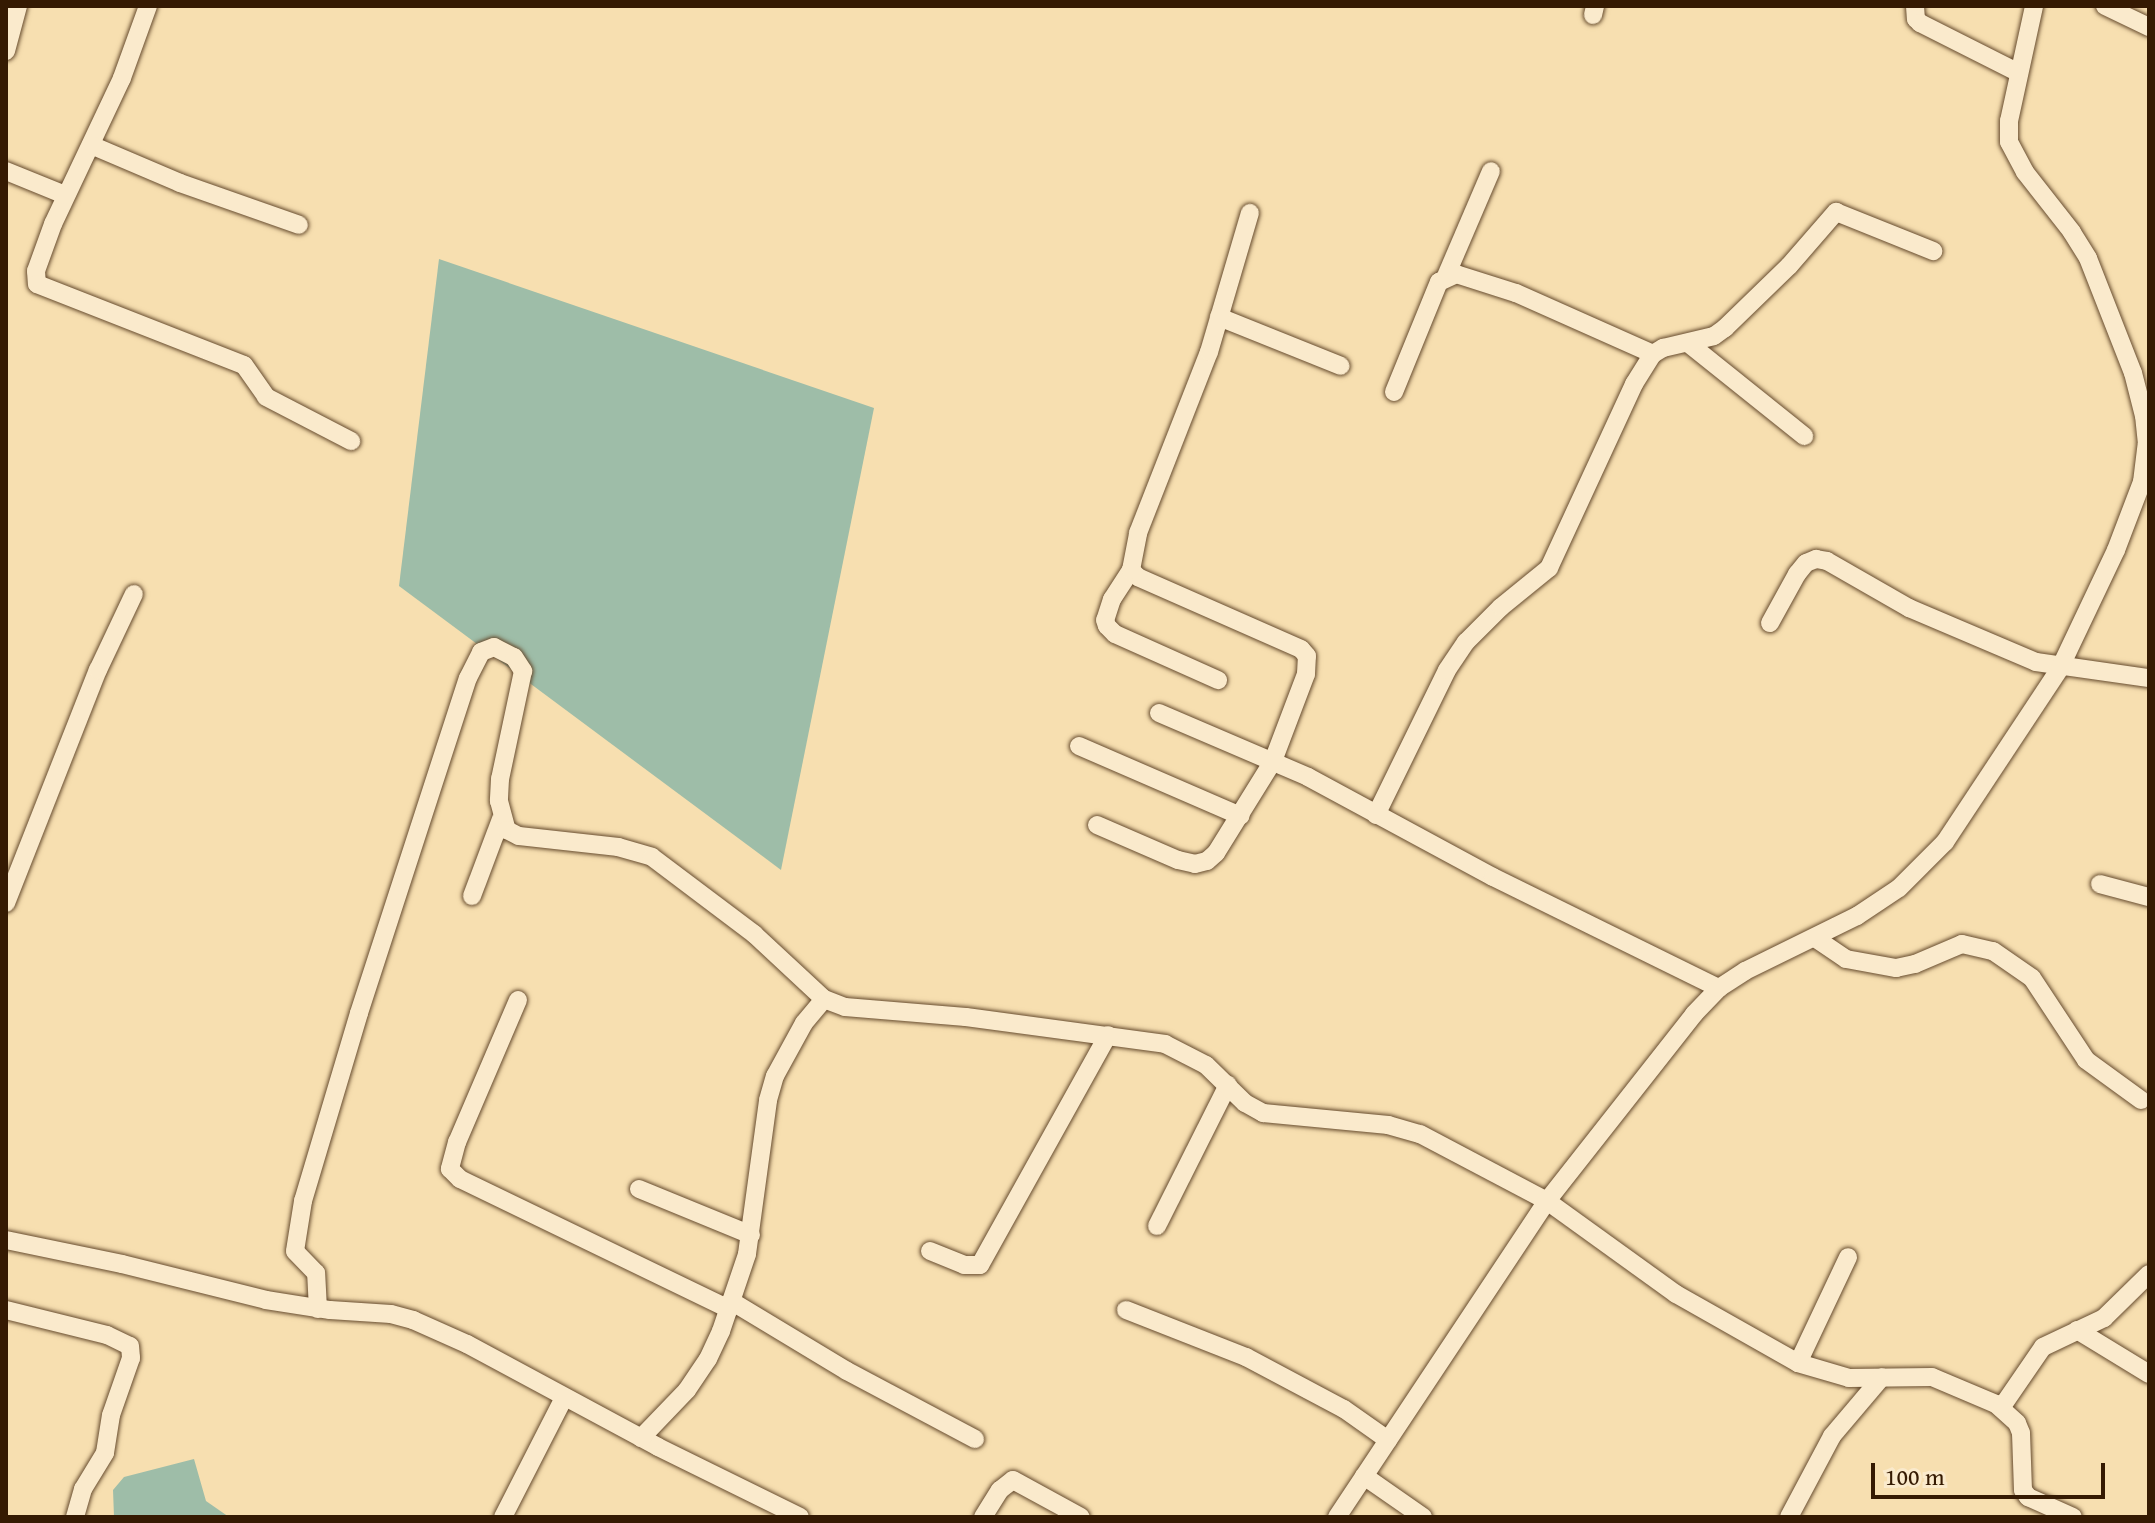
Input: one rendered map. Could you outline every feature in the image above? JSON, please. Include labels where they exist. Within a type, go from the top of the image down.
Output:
[{"type":"street","points":[[6,51],[18,6]]},
{"type":"street","points":[[148,6],[122,78],[65,195],[35,278],[42,288],[244,365],[266,397],[351,441]]},
{"type":"street","points":[[1915,6],[1916,19],[1920,23],[2019,73]]},
{"type":"street","points":[[1337,1517],[1547,1201],[1694,1014],[1719,988],[1745,971],[1815,938],[1899,888],[1925,864],[1986,784],[2060,668],[2142,515],[2148,444],[2133,373],[2088,258],[2011,150],[2008,132],[2034,6]]},
{"type":"street","points":[[2114,8],[2149,27]]},
{"type":"street","points":[[91,145],[155,173],[299,225]]},
{"type":"street","points":[[6,171],[65,195]]},
{"type":"street","points":[[1394,392],[1434,291],[1446,276],[1491,171]]},
{"type":"street","points":[[1376,815],[1447,670],[1466,642],[1501,607],[1549,568],[1634,384],[1653,354],[1663,348],[1714,336],[1725,328],[1789,266],[1836,212],[1933,251]]},
{"type":"street","points":[[1218,680],[1115,634],[1105,620],[1112,599],[1131,570],[1138,533],[1185,418],[1250,213]]},
{"type":"street","points":[[1446,276],[1468,276],[1516,293],[1653,354]]},
{"type":"street","points":[[1219,317],[1341,366]]},
{"type":"street","points":[[1688,343],[1804,436]]},
{"type":"street","points":[[1770,623],[1797,574],[1806,563],[1816,559],[1964,633],[2060,668],[2149,678]]},
{"type":"street","points":[[1097,825],[1147,848],[1195,864],[1207,861],[1241,816],[1273,761],[1306,674],[1307,656],[1301,649],[1138,577],[1131,570]]},
{"type":"street","points":[[6,903],[98,670],[134,594]]},
{"type":"street","points":[[318,1309],[316,1273],[295,1251],[303,1201],[354,1027],[468,678],[481,652],[494,647],[514,657],[523,671],[500,779],[501,819],[472,896]]},
{"type":"street","points":[[1159,713],[1273,761],[1493,877],[1719,988]]},
{"type":"street","points":[[1079,746],[1241,816]]},
{"type":"street","points":[[501,819],[507,830],[519,836],[598,844],[652,857],[694,885],[782,959],[820,996],[867,1011],[966,1017],[1165,1044],[1206,1065],[1245,1103],[1263,1113],[1388,1125],[1420,1134],[1547,1201],[1707,1314],[1798,1363],[1849,1378],[1932,1377],[2001,1408],[2017,1423],[2021,1433],[2023,1490],[2028,1497],[2073,1517]]},
{"type":"street","points":[[2100,884],[2149,897]]},
{"type":"street","points":[[1815,938],[1846,959],[1896,968],[1915,964],[1962,944],[1993,951],[2032,978],[2086,1060],[2141,1100]]},
{"type":"street","points":[[641,1438],[670,1410],[701,1369],[730,1305],[751,1235],[763,1123],[772,1088],[820,996]]},
{"type":"street","points":[[518,1000],[457,1142],[450,1163],[454,1174],[730,1305],[975,1439]]},
{"type":"street","points":[[930,1251],[964,1265],[980,1265],[1108,1035]]},
{"type":"street","points":[[1157,1226],[1228,1085]]},
{"type":"street","points":[[639,1189],[751,1235]]},
{"type":"street","points":[[6,1240],[122,1264],[266,1300],[318,1309],[391,1314],[413,1320],[467,1344],[564,1398],[800,1517]]},
{"type":"street","points":[[1798,1363],[1848,1257]]},
{"type":"street","points":[[2001,1408],[2043,1347],[2104,1318],[2149,1274]]},
{"type":"street","points":[[6,1310],[120,1339],[130,1346],[131,1358],[111,1415],[105,1453],[83,1489],[75,1517]]},
{"type":"street","points":[[1126,1310],[1246,1357],[1344,1409],[1388,1440]]},
{"type":"street","points":[[2077,1330],[2149,1374]]},
{"type":"street","points":[[1789,1517],[1832,1436],[1882,1377]]},
{"type":"street","points":[[503,1517],[564,1398]]},
{"type":"street","points":[[1364,1476],[1423,1517]]},
{"type":"street","points":[[983,1517],[1000,1490],[1013,1480],[1081,1517]]},
{"type":"shaded area","points":[[439,259],[874,408],[781,870],[399,586]]},
{"type":"shaded area","points":[[194,1459],[206,1501],[229,1517],[114,1517],[113,1490],[124,1477]]}]
